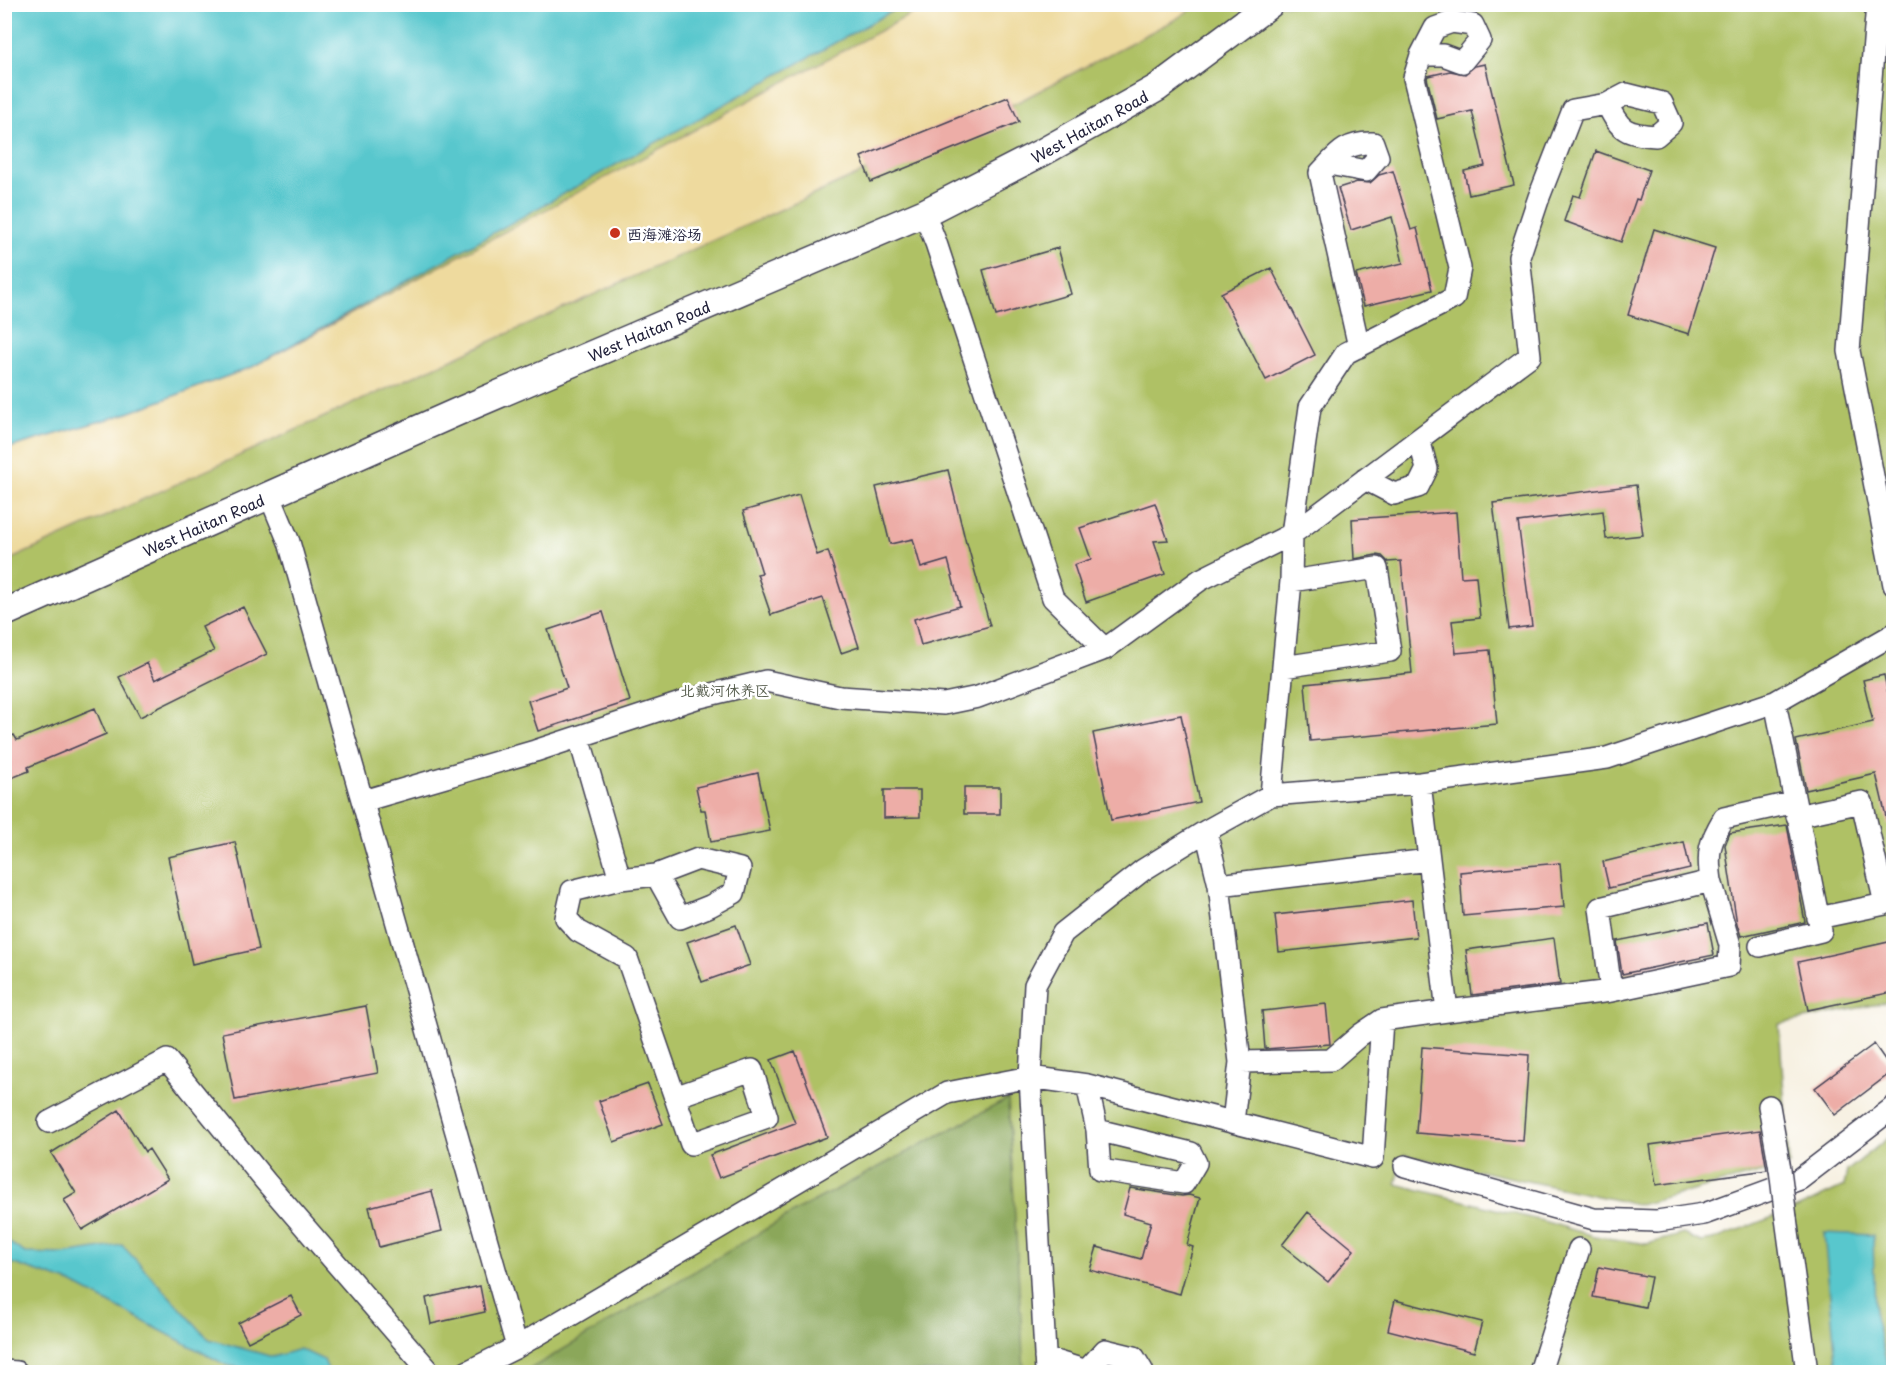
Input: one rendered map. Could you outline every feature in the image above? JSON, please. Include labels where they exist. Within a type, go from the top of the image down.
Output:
[{"type":"main road","name":"West Haitan Road","points":[[4,613],[467,407],[924,213],[1043,152],[1157,88],[1270,4]]},
{"type":"street","points":[[1877,4],[1849,351],[1893,585]]},
{"type":"street","points":[[1270,795],[1291,581],[1292,534],[1310,407],[1346,353],[1454,298],[1460,268],[1414,78],[1421,55]]},
{"type":"street","points":[[363,801],[535,751],[696,698],[766,681],[840,697],[944,704],[978,697],[1105,649],[1200,580],[1292,534],[1530,356],[1519,257],[1539,197],[1573,110],[1607,104]]},
{"type":"street","points":[[1329,164],[1320,174],[1359,347]]},
{"type":"street","points":[[924,213],[936,243],[1053,597],[1105,649]]},
{"type":"street","points":[[1365,479],[1394,494],[1418,487],[1427,469],[1419,439]]},
{"type":"street","points":[[269,494],[289,542],[517,1347]]},
{"type":"street","points":[[1283,667],[1390,651],[1377,568],[1291,581]]},
{"type":"street","points":[[1140,1372],[1142,1370],[1134,1357],[1105,1350],[1088,1372],[1045,1365],[1030,1077],[1035,985],[1063,933],[1143,870],[1270,795],[1420,783],[1607,758],[1775,702],[1893,634]]},
{"type":"street","points":[[1760,946],[1821,931],[1775,702]]},
{"type":"street","points":[[579,737],[620,879]]},
{"type":"street","points":[[1420,783],[1447,1011]]},
{"type":"street","points":[[1240,1062],[1331,1060],[1382,1020],[1611,991],[1729,966],[1730,945],[1711,880],[1708,860],[1712,838],[1724,818],[1862,802],[1885,904],[1818,918]]},
{"type":"street","points":[[1206,831],[1219,885],[1240,1062],[1233,1122]]},
{"type":"street","points":[[1219,885],[1429,860]]},
{"type":"street","points":[[656,875],[620,879],[572,891],[566,918],[578,931],[627,958],[675,1097]]},
{"type":"street","points":[[1611,991],[1600,908],[1711,880]]},
{"type":"street","points":[[467,1372],[517,1347],[947,1093],[1030,1077],[1087,1085],[1373,1158],[1382,1020]]},
{"type":"street","points":[[49,1122],[167,1060],[266,1182],[430,1372]]},
{"type":"street","points":[[1087,1085],[1096,1130]]},
{"type":"street","points":[[1769,1106],[1780,1169],[1807,1372]]},
{"type":"street","points":[[1405,1166],[1594,1219],[1657,1221],[1704,1214],[1800,1179],[1893,1107]]},
{"type":"street","points":[[1540,1372],[1579,1249]]},
{"type":"street","points":[[4,1371],[17,1372]]},
{"type":"green space","name":"北戴河休养区","points":[[5,5],[1893,5],[1894,649],[1887,653],[1894,681],[1893,1001],[1779,1024],[1789,1165],[1640,1205],[1404,1155],[1396,1184],[1594,1236],[1647,1244],[1683,1234],[1701,1242],[1713,1240],[1799,1207],[1844,1186],[1847,1171],[1893,1134],[1893,1372],[5,1372]]},
{"type":"green space","points":[[1008,1099],[1024,1372],[525,1372],[803,1207]]},
{"type":"sand","name":"西海滩浴场","points":[[928,5],[1197,5],[1176,19],[1022,100],[5,562],[5,449],[125,414],[252,367]]},
{"type":"water","points":[[5,4],[903,5],[252,367],[125,414],[5,449]]},
{"type":"water","points":[[1824,1233],[1873,1235],[1875,1317],[1889,1372],[1837,1372]]},
{"type":"water","points":[[5,1240],[25,1253],[64,1254],[122,1245],[209,1339],[273,1357],[300,1349],[324,1360],[329,1372],[258,1372],[226,1365],[71,1283],[5,1261]]},
{"type":"building","points":[[1485,64],[1514,185],[1469,195],[1464,171],[1485,166],[1472,111],[1437,119],[1427,78],[1450,71],[1465,74],[1475,66]]},
{"type":"building","points":[[1008,97],[1019,122],[871,182],[861,157]]},
{"type":"building","points":[[1596,151],[1649,170],[1621,242],[1564,221],[1573,195],[1580,197]]},
{"type":"building","points":[[1393,171],[1411,230],[1417,228],[1432,290],[1364,306],[1356,274],[1403,263],[1392,217],[1351,230],[1338,188],[1357,182],[1370,183],[1379,175]]},
{"type":"building","points":[[1654,229],[1715,248],[1689,334],[1628,315]]},
{"type":"building","points":[[1058,248],[1071,294],[996,316],[983,270]]},
{"type":"building","points":[[1271,268],[1315,355],[1266,380],[1221,293]]},
{"type":"building","points":[[948,470],[990,626],[921,645],[914,619],[960,606],[948,560],[921,568],[913,539],[890,544],[876,487]]},
{"type":"building","points":[[1636,485],[1643,535],[1606,539],[1603,511],[1518,522],[1532,626],[1509,629],[1493,503]]},
{"type":"building","points":[[799,495],[817,555],[828,551],[859,647],[841,653],[823,598],[771,615],[757,574],[762,573],[743,511]]},
{"type":"building","points":[[1155,503],[1168,540],[1154,541],[1165,574],[1086,602],[1074,565],[1091,559],[1080,528]]},
{"type":"building","points":[[1456,512],[1461,577],[1476,576],[1480,618],[1452,621],[1456,653],[1490,650],[1497,724],[1310,741],[1305,684],[1412,673],[1401,561],[1388,562],[1382,556],[1376,555],[1354,559],[1352,519]]},
{"type":"building","points":[[243,607],[267,654],[140,717],[119,677],[147,663],[155,680],[214,651],[202,627]]},
{"type":"building","points":[[603,612],[630,701],[538,731],[528,701],[567,688],[548,630]]},
{"type":"building","points":[[1884,675],[1893,717],[1893,825],[1888,825],[1876,774],[1806,790],[1796,740],[1873,722],[1863,680]]},
{"type":"building","points":[[95,708],[106,734],[28,767],[29,771],[4,781],[4,739],[14,735],[17,740]]},
{"type":"building","points":[[1181,715],[1199,802],[1111,820],[1093,733]]},
{"type":"building","points":[[758,773],[770,831],[711,842],[705,810],[701,810],[696,787]]},
{"type":"building","points":[[964,787],[1000,787],[1000,814],[964,814]]},
{"type":"building","points":[[884,790],[920,790],[920,817],[884,818]]},
{"type":"building","points":[[1787,825],[1805,922],[1741,936],[1737,924],[1725,845],[1727,840],[1730,833]]},
{"type":"building","points":[[235,842],[259,949],[192,964],[168,857]]},
{"type":"building","points":[[1684,842],[1690,869],[1609,888],[1603,862]]},
{"type":"building","points":[[1560,863],[1564,907],[1463,916],[1460,872]]},
{"type":"building","points":[[1412,900],[1416,937],[1279,952],[1275,915]]},
{"type":"building","points":[[1708,923],[1714,955],[1622,974],[1617,941]]},
{"type":"building","points":[[736,925],[750,965],[702,982],[687,942]]},
{"type":"building","points":[[1554,938],[1560,984],[1472,995],[1466,950]]},
{"type":"building","points":[[1893,941],[1893,992],[1808,1010],[1798,962]]},
{"type":"building","points":[[1326,1004],[1330,1044],[1265,1049],[1262,1011]]},
{"type":"building","points":[[366,1006],[378,1073],[235,1100],[222,1033]]},
{"type":"building","points":[[1874,1044],[1893,1071],[1835,1115],[1815,1088]]},
{"type":"building","points":[[1422,1047],[1529,1055],[1523,1141],[1416,1133]]},
{"type":"building","points":[[795,1051],[827,1137],[719,1178],[710,1155],[795,1123],[771,1060]]},
{"type":"building","points":[[648,1084],[663,1124],[614,1142],[599,1101]]},
{"type":"building","points":[[119,1110],[145,1152],[149,1149],[168,1179],[82,1230],[64,1200],[76,1193],[51,1153]]},
{"type":"building","points":[[1760,1130],[1767,1170],[1656,1185],[1650,1145]]},
{"type":"building","points":[[1130,1188],[1200,1198],[1187,1245],[1193,1247],[1180,1294],[1090,1270],[1097,1247],[1141,1259],[1151,1222],[1123,1214]]},
{"type":"building","points":[[432,1191],[442,1231],[379,1247],[369,1207]]},
{"type":"building","points":[[1308,1212],[1354,1250],[1328,1282],[1282,1245]]},
{"type":"building","points":[[1599,1267],[1651,1277],[1645,1307],[1593,1297]]},
{"type":"building","points":[[480,1286],[485,1312],[431,1324],[426,1298]]},
{"type":"building","points":[[291,1296],[301,1315],[248,1342],[238,1323]]},
{"type":"building","points":[[1395,1300],[1482,1322],[1474,1352],[1388,1330]]},
{"type":"place","name":"西海滩浴场","points":[[615,233]]}]
